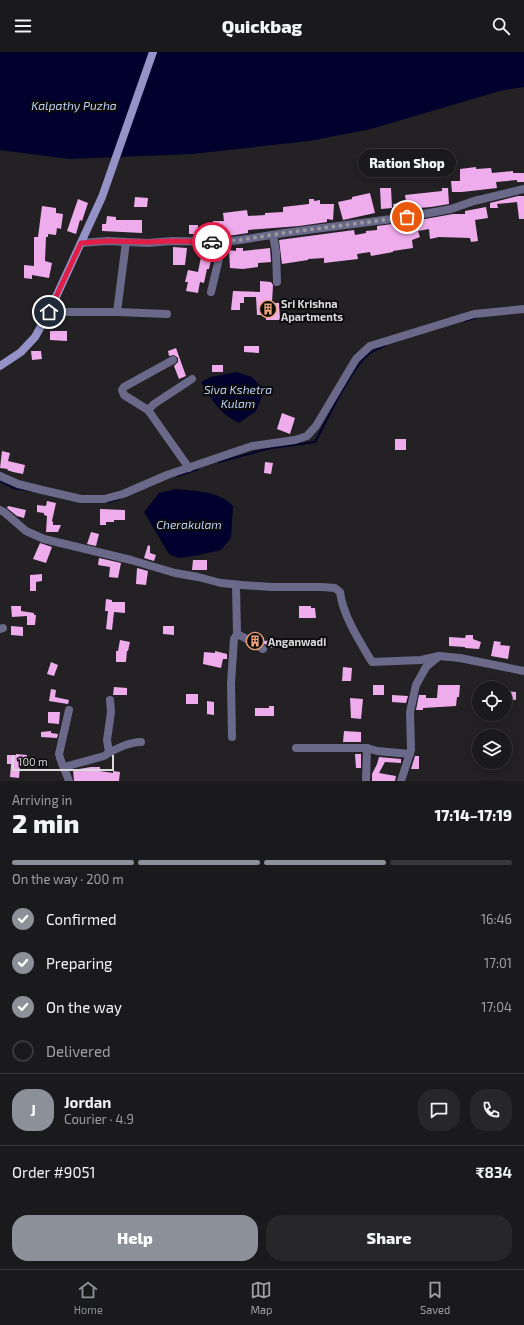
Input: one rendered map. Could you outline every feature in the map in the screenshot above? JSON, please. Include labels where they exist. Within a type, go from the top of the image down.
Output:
[{"type":"main road","points":[[0,366],[21,352],[35,337],[49,312],[102,197],[153,52]]},
{"type":"street","points":[[81,243],[108,241],[223,242],[407,217],[443,210],[524,189]]},
{"type":"street","points":[[273,235],[276,252],[277,282]]},
{"type":"street","points":[[117,312],[126,242]]},
{"type":"street","points":[[211,292],[223,242]]},
{"type":"street","points":[[0,476],[18,484],[81,499],[104,500],[123,494],[167,475],[252,446],[295,440],[307,436],[316,426],[356,359],[370,346],[474,314],[524,309]]},
{"type":"street","points":[[49,312],[167,314]]},
{"type":"street","points":[[173,360],[124,387],[122,390],[124,395],[148,410],[188,468]]},
{"type":"street","points":[[148,410],[154,404],[192,380]]},
{"type":"street","points":[[0,510],[26,531],[44,539],[131,560],[175,573],[236,584],[272,587],[336,588],[340,592],[344,609],[372,662],[421,660],[439,656],[460,658],[524,671]]},
{"type":"street","points":[[232,737],[231,684],[234,639],[237,634],[236,584]]},
{"type":"street","points":[[237,634],[263,649]]},
{"type":"street","points":[[401,781],[411,750],[410,712],[416,684],[426,667],[439,656]]},
{"type":"street","points":[[109,752],[107,740],[111,712],[110,700]]},
{"type":"street","points":[[68,781],[59,754],[69,710]]},
{"type":"street","points":[[64,767],[104,756],[109,752],[135,742],[142,742]]},
{"type":"street","points":[[296,748],[367,748],[377,751],[410,754]]},
{"type":"street","points":[[366,781],[367,748]]},
{"type":"water","name":"Kalpathy Puzha","points":[[0,52],[524,52],[524,87],[503,90],[371,129],[309,141],[192,154],[70,159],[0,150]]},
{"type":"water","name":"Siva Kshetra Kulam","points":[[236,372],[252,377],[260,386],[262,396],[256,411],[239,423],[221,410],[201,382],[211,377]]},
{"type":"water","name":"Cherakulam","points":[[176,489],[199,491],[221,497],[233,506],[231,538],[221,550],[179,558],[169,554],[144,512],[159,493]]},
{"type":"building","points":[[476,167],[476,169],[491,168],[492,173],[513,171],[513,173],[524,173],[524,182],[517,182],[517,180],[496,182],[497,188],[452,192],[451,181],[460,181],[460,169]]},
{"type":"building","points":[[380,188],[391,188],[392,208],[381,209]]},
{"type":"building","points":[[442,188],[448,188],[449,204],[394,210],[393,204],[406,202],[405,195],[442,191]]},
{"type":"building","points":[[370,193],[375,213],[343,220],[338,202]]},
{"type":"building","points":[[518,196],[524,196],[524,219],[519,219],[517,202],[497,204],[498,208],[490,208],[490,203]]},
{"type":"building","points":[[135,197],[148,198],[147,207],[134,207]]},
{"type":"building","points":[[78,199],[88,203],[82,221],[80,220],[76,234],[67,231]]},
{"type":"building","points":[[309,199],[314,199],[314,201],[320,200],[320,204],[334,204],[333,220],[327,219],[327,222],[299,226],[248,230],[248,233],[228,236],[228,231],[212,230],[213,221],[224,221],[223,213],[247,210],[248,216],[265,215],[265,213],[283,212],[283,207],[309,204]]},
{"type":"building","points":[[42,206],[56,208],[56,213],[63,214],[61,229],[57,228],[56,235],[48,234],[48,237],[46,237],[45,261],[52,263],[49,278],[32,275],[32,279],[24,278],[24,265],[34,266],[34,237],[38,237]]},
{"type":"building","points":[[486,207],[488,218],[475,220],[478,241],[471,242],[470,238],[439,237],[430,239],[429,229],[418,231],[420,237],[412,240],[413,248],[371,256],[370,252],[357,254],[358,259],[324,263],[324,258],[308,259],[282,264],[279,240],[354,230],[355,235],[366,233],[366,231],[377,230],[377,226],[453,214],[465,214],[465,211]]},
{"type":"building","points":[[107,216],[116,217],[116,220],[142,220],[142,233],[102,231],[102,224],[106,224]]},
{"type":"building","points":[[189,225],[198,225],[198,234],[189,234]]},
{"type":"building","points":[[173,247],[187,248],[185,265],[173,265]]},
{"type":"building","points":[[203,247],[214,248],[204,283],[200,282],[198,293],[186,291],[188,282],[185,282],[188,270],[198,272]]},
{"type":"building","points":[[236,248],[243,248],[243,251],[270,248],[271,262],[258,263],[258,267],[243,269],[230,268],[229,250],[236,251]]},
{"type":"building","points":[[260,281],[271,282],[273,285],[272,303],[279,303],[280,320],[266,320],[266,315],[257,315],[256,297],[244,297],[244,303],[240,303],[240,310],[231,310],[233,291],[260,292]]},
{"type":"building","points":[[50,331],[67,331],[67,341],[50,340]]},
{"type":"building","points":[[244,346],[259,346],[259,353],[244,352]]},
{"type":"building","points":[[176,348],[186,376],[179,379],[174,366],[178,362],[178,358],[174,355],[169,356],[168,351]]},
{"type":"building","points":[[31,351],[41,351],[42,359],[32,360]]},
{"type":"building","points":[[212,365],[223,365],[223,372],[212,372]]},
{"type":"building","points":[[282,413],[295,418],[290,434],[277,429]]},
{"type":"building","points":[[395,439],[406,439],[406,450],[395,450]]},
{"type":"building","points":[[2,451],[10,453],[8,461],[25,465],[23,474],[0,468]]},
{"type":"building","points":[[265,462],[273,463],[271,474],[264,473]]},
{"type":"building","points":[[47,501],[56,503],[52,521],[53,525],[61,525],[58,532],[46,532],[47,516],[44,515],[44,513],[37,512],[37,505],[46,506]]},
{"type":"building","points":[[8,506],[26,510],[24,518],[17,516],[7,508]]},
{"type":"building","points":[[100,509],[125,510],[125,520],[114,520],[114,522],[106,522],[106,525],[100,525]]},
{"type":"building","points":[[91,532],[99,534],[96,546],[87,544]]},
{"type":"building","points":[[40,543],[52,547],[46,563],[33,559]]},
{"type":"building","points":[[148,545],[150,546],[150,553],[156,555],[154,561],[144,558]]},
{"type":"building","points":[[99,558],[121,563],[118,578],[109,577],[110,567],[98,565]]},
{"type":"building","points":[[193,560],[207,560],[207,570],[192,570]]},
{"type":"building","points":[[137,568],[148,571],[146,585],[136,584]]},
{"type":"building","points":[[42,574],[42,581],[36,582],[36,591],[30,591],[30,575]]},
{"type":"building","points":[[106,599],[112,600],[112,602],[125,602],[125,613],[114,612],[112,630],[106,629],[108,611],[105,611]]},
{"type":"building","points":[[11,606],[21,606],[21,611],[34,613],[34,615],[36,615],[35,625],[27,625],[27,616],[12,617]]},
{"type":"building","points":[[299,606],[311,606],[311,608],[315,608],[316,618],[299,618]]},
{"type":"building","points":[[11,626],[23,627],[23,636],[11,635]]},
{"type":"building","points":[[163,626],[174,626],[174,635],[163,634]]},
{"type":"building","points":[[466,635],[473,635],[473,639],[481,642],[479,649],[449,646],[449,637],[465,638]]},
{"type":"building","points":[[120,640],[130,642],[126,662],[116,662],[116,651],[118,651]]},
{"type":"building","points":[[282,640],[282,647],[268,648],[260,641]]},
{"type":"building","points":[[494,641],[501,642],[500,645],[510,646],[508,659],[491,656]]},
{"type":"building","points":[[215,651],[227,654],[227,659],[223,659],[221,668],[203,664],[204,652],[215,653]]},
{"type":"building","points":[[51,662],[58,665],[54,676],[47,674]]},
{"type":"building","points":[[343,667],[352,668],[351,681],[342,681]]},
{"type":"building","points":[[373,685],[384,685],[384,695],[373,695]]},
{"type":"building","points":[[438,685],[460,685],[459,697],[457,697],[456,706],[423,708],[423,710],[416,710],[419,695],[426,695],[426,698],[437,698]]},
{"type":"building","points":[[114,687],[127,688],[127,695],[113,695]]},
{"type":"building","points":[[51,689],[56,690],[55,697],[69,700],[68,704],[49,701]]},
{"type":"building","points":[[512,692],[516,692],[516,700],[512,700]]},
{"type":"building","points":[[186,694],[198,694],[198,704],[186,704]]},
{"type":"building","points":[[392,695],[408,696],[406,703],[392,702]]},
{"type":"building","points":[[350,698],[363,699],[361,719],[351,718]]},
{"type":"building","points":[[207,701],[214,702],[214,715],[207,714]]},
{"type":"building","points":[[269,706],[274,706],[274,716],[255,716],[255,708],[269,708]]},
{"type":"building","points":[[48,712],[60,712],[59,724],[48,723]]},
{"type":"building","points":[[51,731],[51,733],[58,734],[57,738],[41,737],[41,732]]},
{"type":"building","points":[[344,731],[361,732],[361,742],[343,742]]},
{"type":"building","points":[[355,754],[361,754],[361,768],[356,768]]},
{"type":"building","points":[[7,755],[27,755],[26,766],[20,766],[19,778],[10,777],[11,764],[7,764]]},
{"type":"building","points":[[415,756],[419,756],[419,769],[411,769]]},
{"type":"building","points":[[379,757],[401,759],[401,763],[385,762],[379,773],[396,776],[395,781],[372,781],[372,774]]},
{"type":"building","points":[[100,767],[100,771],[113,773],[113,771],[120,772],[119,781],[74,781],[73,770]]},
{"type":"waterway","points":[[465,321],[478,317]]},
{"type":"waterway","points":[[219,462],[271,448],[315,442],[340,394],[362,361],[370,353],[386,345]]},
{"type":"waterway","points":[[177,476],[198,469]]},
{"type":"waterway","points":[[0,481],[14,488],[31,491]]},
{"type":"waterway","points":[[108,502],[119,499]]},
{"type":"way so far","points":[[212,242],[240,240],[407,217]]},
{"type":"place","name":"Ration Shop","points":[[407,217]]},
{"type":"place","name":"Sri Krishna Apartments","points":[[268,309]]},
{"type":"place","name":"Anganwadi","points":[[255,641]]},
{"type":"route","points":[[49,312],[81,243],[108,241],[212,242]]}]
